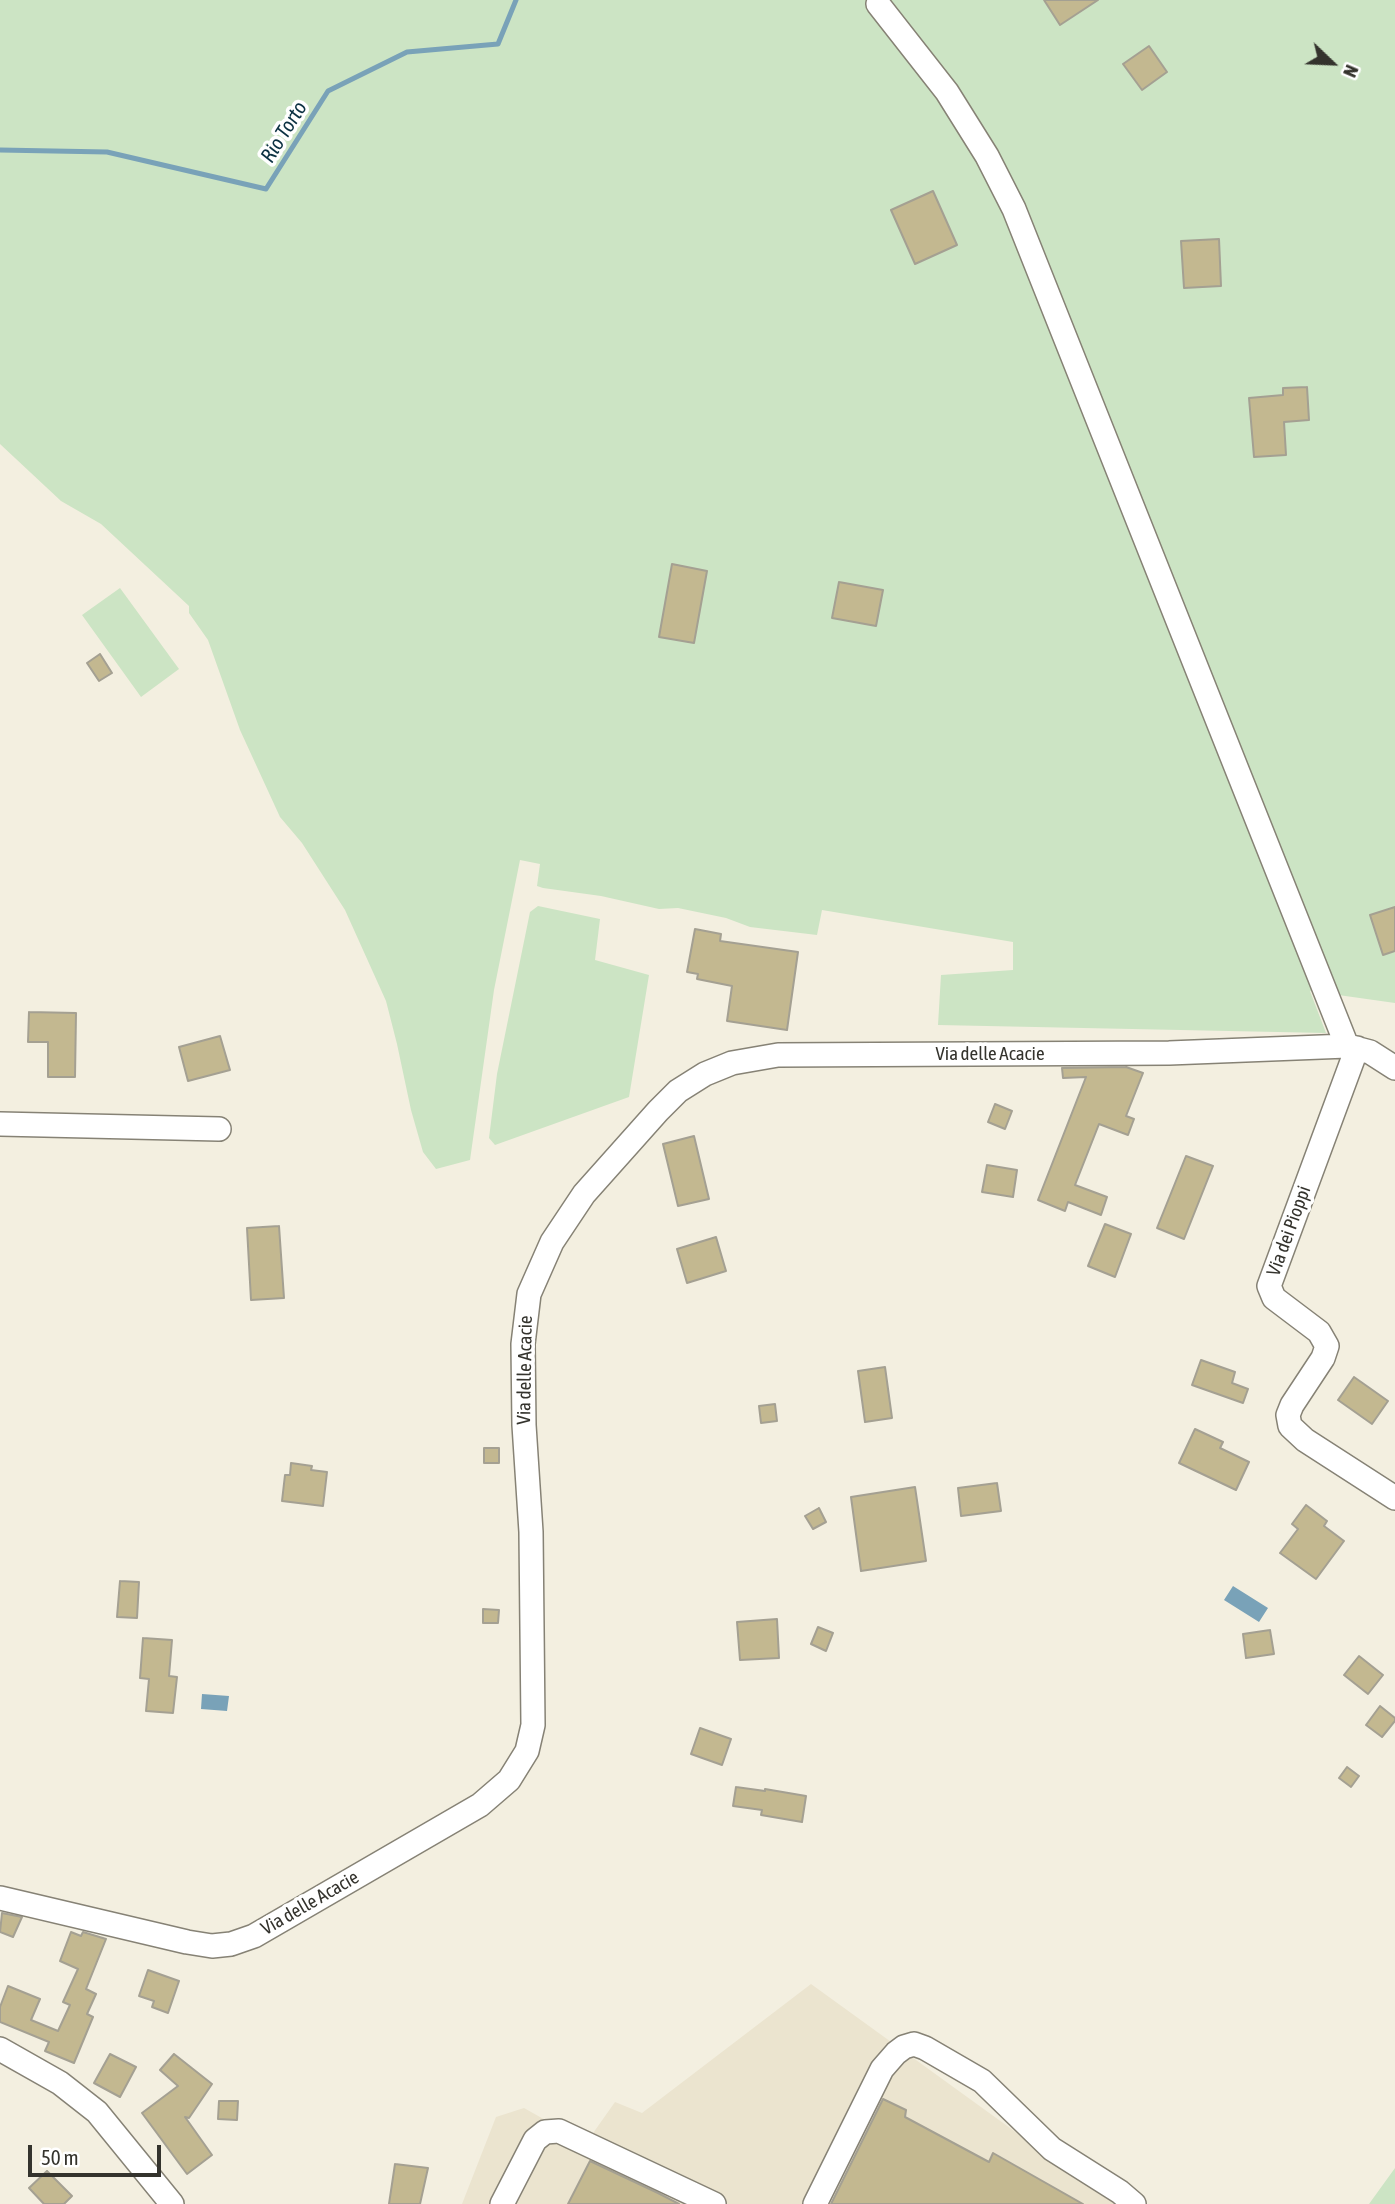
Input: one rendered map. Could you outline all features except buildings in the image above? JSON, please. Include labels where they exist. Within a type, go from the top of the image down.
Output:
[{"type":"street","points":[[878,4],[947,92],[987,156],[1014,209],[1352,1047]]},
{"type":"street","name":"Via delle Acacie","points":[[0,1898],[187,1942],[212,1946],[231,1944],[254,1936],[480,1805],[509,1780],[529,1746],[533,1726],[531,1532],[523,1371],[523,1334],[529,1294],[552,1241],[574,1206],[658,1111],[693,1081],[732,1063],[771,1056],[1169,1053],[1352,1047],[1375,1055],[1395,1068]]},
{"type":"street","name":"Via dei Pioppi","points":[[1352,1047],[1269,1286],[1274,1298],[1319,1332],[1327,1346],[1323,1358],[1292,1405],[1288,1415],[1290,1426],[1305,1440],[1395,1498]]},
{"type":"street","points":[[0,1124],[219,1129]]},
{"type":"street","points":[[815,2204],[882,2069],[896,2053],[904,2047],[914,2045],[925,2048],[982,2081],[1052,2149],[1120,2192],[1134,2204]]},
{"type":"street","points":[[0,2049],[60,2083],[97,2112],[172,2204]]},
{"type":"street","points":[[502,2204],[535,2140],[545,2132],[559,2131],[715,2204]]},
{"type":"shaded area","points":[[811,1984],[1115,2204],[462,2204],[496,2117],[524,2108],[586,2143],[615,2102],[642,2113]]},
{"type":"green space","points":[[0,0],[1395,0],[1395,1003],[1310,991],[1326,1033],[938,1025],[941,975],[1013,970],[1013,942],[822,910],[817,935],[750,927],[726,918],[678,908],[659,909],[601,896],[543,888],[537,886],[540,864],[520,860],[494,990],[470,1160],[436,1169],[423,1152],[386,1001],[345,910],[302,843],[280,817],[240,730],[208,640],[189,613],[189,606],[101,524],[61,501],[0,444]]},
{"type":"green space","points":[[120,588],[179,669],[141,697],[82,615]]},
{"type":"green space","points":[[538,906],[600,919],[595,960],[649,975],[629,1097],[495,1145],[489,1138],[497,1074],[530,912]]},
{"type":"green space","points":[[1395,2168],[1395,2204],[1369,2204]]},
{"type":"water","points":[[1233,1586],[1268,1608],[1259,1622],[1224,1600]]},
{"type":"water","points":[[202,1694],[229,1696],[227,1711],[201,1709]]},
{"type":"waterway","name":"Rio Torto","points":[[0,150],[107,152],[266,189],[328,91],[407,52],[498,44],[516,0]]}]
